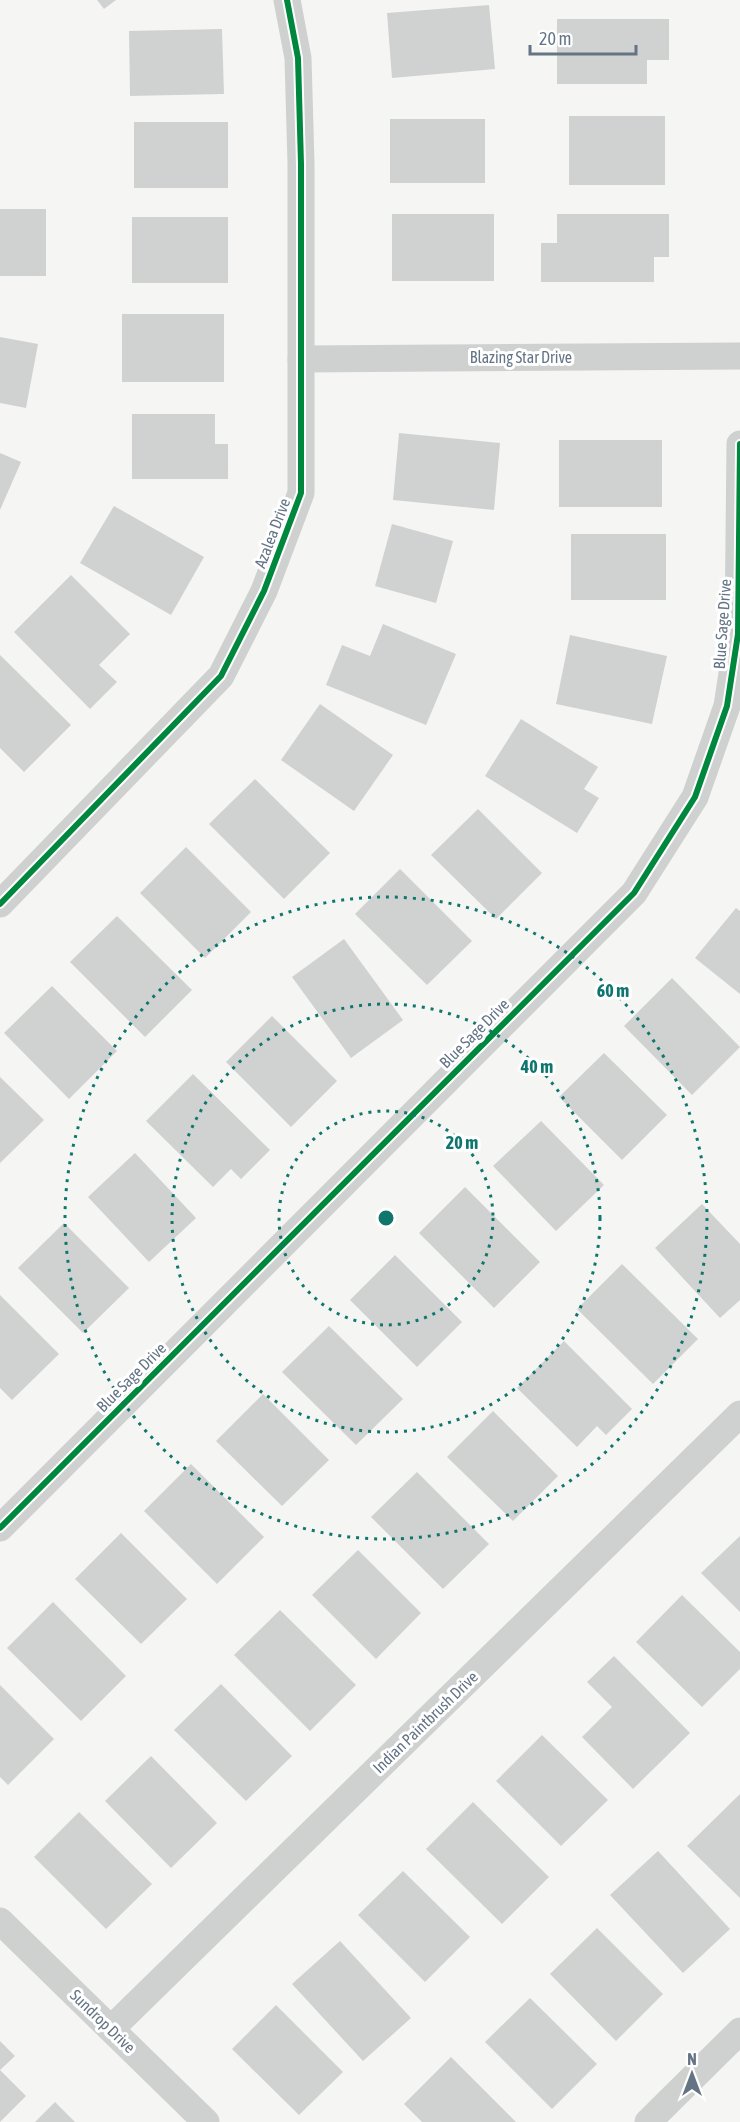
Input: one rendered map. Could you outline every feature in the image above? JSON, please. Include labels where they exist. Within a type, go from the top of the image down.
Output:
[{"type":"street","name":"Azalea Drive","points":[[0,904],[221,676],[264,591],[301,493],[301,164],[298,58],[287,0]]},
{"type":"street","name":"Blazing Star Drive","points":[[301,359],[740,356]]},
{"type":"street","name":"Blue Sage Drive","points":[[0,1528],[634,892],[695,797],[728,706],[738,634],[740,444]]},
{"type":"street","name":"Indian Paintbrush Drive","points":[[111,2029],[740,1414]]},
{"type":"street","name":"Sundrop Drive","points":[[0,1921],[206,2122]]},
{"type":"street","points":[[648,2122],[740,2031]]},
{"type":"building","points":[[97,0],[116,0],[104,9]]},
{"type":"building","points":[[489,5],[495,69],[392,78],[387,13]]},
{"type":"building","points":[[557,19],[669,19],[669,60],[647,60],[647,84],[557,84]]},
{"type":"building","points":[[222,29],[224,94],[130,96],[129,31]]},
{"type":"building","points":[[569,116],[665,116],[665,185],[569,185]]},
{"type":"building","points":[[390,119],[485,119],[485,183],[390,183]]},
{"type":"building","points":[[134,122],[228,122],[228,188],[134,188]]},
{"type":"building","points":[[0,209],[46,209],[46,276],[0,276]]},
{"type":"building","points":[[392,214],[494,214],[494,281],[392,281]]},
{"type":"building","points":[[557,214],[669,214],[669,257],[654,257],[654,282],[541,282],[541,243],[557,243]]},
{"type":"building","points":[[132,217],[228,217],[228,283],[132,283]]},
{"type":"building","points":[[122,314],[224,314],[224,382],[122,382]]},
{"type":"building","points":[[0,337],[38,344],[26,408],[0,403]]},
{"type":"building","points":[[132,414],[215,414],[215,444],[228,444],[228,479],[132,479]]},
{"type":"building","points":[[399,433],[500,443],[494,510],[393,500]]},
{"type":"building","points":[[559,440],[662,440],[662,507],[559,507]]},
{"type":"building","points":[[0,453],[21,462],[0,510]]},
{"type":"building","points":[[114,506],[204,557],[171,615],[80,563]]},
{"type":"building","points":[[392,524],[453,541],[436,603],[375,586]]},
{"type":"building","points":[[571,534],[666,534],[666,600],[571,600]]},
{"type":"building","points":[[71,575],[130,634],[99,665],[117,682],[90,709],[14,632]]},
{"type":"building","points":[[383,624],[456,654],[426,725],[326,685],[342,645],[370,656]]},
{"type":"building","points":[[570,635],[667,656],[652,724],[556,704]]},
{"type":"building","points":[[0,655],[71,725],[24,772],[0,748]]},
{"type":"building","points":[[320,704],[393,755],[354,811],[281,760]]},
{"type":"building","points":[[521,719],[598,767],[584,789],[599,798],[577,833],[485,776]]},
{"type":"building","points":[[255,779],[330,853],[284,899],[209,824]]},
{"type":"building","points":[[478,809],[542,873],[496,919],[431,855]]},
{"type":"building","points":[[186,847],[251,912],[205,958],[140,893]]},
{"type":"building","points":[[400,869],[472,941],[427,985],[355,914]]},
{"type":"building","points":[[736,908],[740,911],[740,994],[695,958]]},
{"type":"building","points":[[117,916],[192,990],[145,1037],[70,962]]},
{"type":"building","points":[[344,939],[403,1020],[351,1058],[292,977]]},
{"type":"building","points":[[672,978],[740,1047],[692,1095],[624,1026]]},
{"type":"building","points":[[52,986],[117,1051],[69,1099],[4,1033]]},
{"type":"building","points":[[272,1016],[337,1081],[291,1127],[226,1062]]},
{"type":"building","points":[[604,1053],[667,1115],[622,1160],[559,1097]]},
{"type":"building","points":[[193,1074],[270,1150],[241,1179],[231,1169],[213,1187],[146,1121]]},
{"type":"building","points":[[0,1077],[44,1120],[0,1163]]},
{"type":"building","points":[[541,1121],[604,1185],[556,1231],[493,1166]]},
{"type":"building","points":[[135,1153],[196,1218],[149,1262],[88,1197]]},
{"type":"building","points":[[465,1187],[540,1262],[494,1308],[419,1233]]},
{"type":"building","points":[[702,1204],[740,1244],[740,1300],[720,1318],[655,1248]]},
{"type":"building","points":[[64,1223],[129,1288],[83,1333],[18,1268]]},
{"type":"building","points":[[395,1255],[462,1322],[417,1367],[350,1300]]},
{"type":"building","points":[[622,1264],[698,1339],[653,1384],[577,1309]]},
{"type":"building","points":[[0,1295],[59,1354],[12,1400],[0,1388]]},
{"type":"building","points":[[329,1326],[403,1399],[356,1445],[282,1372]]},
{"type":"building","points":[[564,1341],[632,1409],[606,1435],[597,1426],[577,1447],[517,1388]]},
{"type":"building","points":[[263,1394],[329,1460],[282,1506],[216,1441]]},
{"type":"building","points":[[493,1411],[558,1476],[513,1521],[447,1457]]},
{"type":"building","points":[[191,1464],[264,1537],[217,1584],[144,1511]]},
{"type":"building","points":[[417,1472],[489,1544],[443,1589],[371,1517]]},
{"type":"building","points":[[121,1533],[187,1599],[141,1644],[75,1579]]},
{"type":"building","points":[[740,1536],[740,1612],[701,1573]]},
{"type":"building","points":[[358,1550],[421,1613],[376,1659],[312,1595]]},
{"type":"building","points":[[682,1595],[740,1652],[740,1669],[702,1707],[636,1642]]},
{"type":"building","points":[[53,1602],[126,1676],[81,1721],[7,1648]]},
{"type":"building","points":[[280,1610],[356,1685],[310,1731],[234,1655]]},
{"type":"building","points":[[614,1656],[690,1733],[633,1789],[582,1737],[612,1707],[587,1682]]},
{"type":"building","points":[[221,1684],[292,1756],[246,1801],[174,1730]]},
{"type":"building","points":[[0,1685],[54,1739],[8,1785],[0,1777]]},
{"type":"building","points":[[542,1735],[608,1800],[561,1846],[496,1781]]},
{"type":"building","points":[[151,1756],[217,1823],[171,1868],[105,1801]]},
{"type":"building","points":[[740,1794],[740,1898],[687,1846]]},
{"type":"building","points":[[473,1802],[549,1877],[502,1924],[426,1849]]},
{"type":"building","points":[[79,1812],[152,1884],[106,1929],[34,1857]]},
{"type":"building","points":[[658,1851],[730,1929],[683,1973],[610,1895]]},
{"type":"building","points":[[403,1871],[470,1937],[425,1982],[358,1915]]},
{"type":"building","points":[[597,1928],[663,1994],[616,2041],[550,1974]]},
{"type":"building","points":[[340,1941],[411,2018],[363,2061],[292,1984]]},
{"type":"building","points":[[530,1998],[597,2064],[552,2109],[485,2042]]},
{"type":"building","points":[[276,2005],[343,2072],[299,2115],[232,2049]]},
{"type":"building","points":[[0,2041],[15,2056],[0,2070]]},
{"type":"building","points":[[451,2057],[516,2122],[422,2122],[404,2104]]},
{"type":"building","points":[[0,2070],[26,2096],[0,2122]]},
{"type":"building","points":[[55,2102],[75,2122],[35,2122]]},
{"type":"cycle path","points":[[0,904],[221,676],[264,591],[301,493],[301,164],[298,58],[287,0]]},
{"type":"cycle path","points":[[0,1528],[634,893],[695,797],[727,706],[738,634],[740,444]]}]
